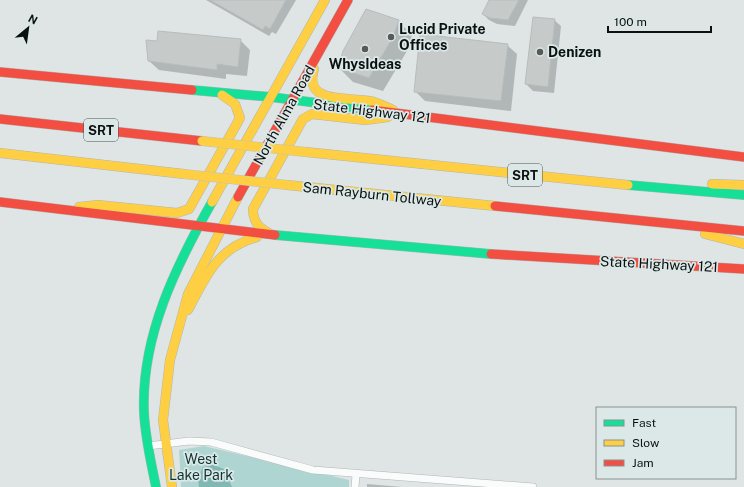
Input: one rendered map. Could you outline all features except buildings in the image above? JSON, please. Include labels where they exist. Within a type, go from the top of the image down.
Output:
[{"type":"main road","name":"North Alma Road","points":[[156,487],[148,446],[144,401],[148,363],[155,324],[173,274],[326,0]]},
{"type":"main road","points":[[335,24],[333,19],[334,14],[341,0]]},
{"type":"main road","name":"North Alma Road","points":[[179,327],[191,287],[220,230],[348,0]]},
{"type":"main road","points":[[317,57],[310,80],[314,91],[321,95],[372,101],[404,115]]},
{"type":"main road","name":"State Highway 121","points":[[0,72],[116,81],[218,93],[271,97],[292,101],[508,126],[744,157]]},
{"type":"main road","points":[[65,209],[98,205],[177,213],[189,209],[240,118],[238,108],[232,100],[218,93]]},
{"type":"main road","points":[[275,235],[261,230],[253,218],[253,209],[303,119],[312,114],[365,120],[404,115]]},
{"type":"main road","name":"SRT","points":[[0,119],[636,186],[744,195]]},
{"type":"main road","name":"Sam Rayburn Tollway","points":[[0,153],[674,226],[744,231]]},
{"type":"main road","points":[[636,186],[744,185]]},
{"type":"main road","name":"State Highway 121","points":[[0,202],[199,226],[220,230],[275,235],[513,256],[744,269]]},
{"type":"main road","points":[[674,226],[744,244]]},
{"type":"main road","points":[[172,487],[163,420],[170,360],[179,327],[204,280],[222,253],[246,239],[275,235]]},
{"type":"street","points":[[148,446],[189,441],[211,442],[294,467],[356,475],[533,487]]},
{"type":"street","points":[[356,475],[356,487]]},
{"type":"green space","name":"West Lake Park","points":[[204,446],[349,480],[349,487],[181,487],[179,450]]},
{"type":"shaded area","points":[[213,465],[224,469],[232,487],[199,487],[198,478],[203,467]]},
{"type":"traffic: fast","points":[[192,90],[271,97],[372,110]]},
{"type":"traffic: fast","points":[[628,185],[744,195]]},
{"type":"traffic: fast","points":[[156,487],[147,440],[144,412],[148,356],[163,302],[186,251],[212,202]]},
{"type":"traffic: fast","points":[[275,235],[491,254]]},
{"type":"traffic: slow","points":[[212,202],[325,0]]},
{"type":"traffic: slow","points":[[314,69],[312,80],[315,88],[321,93],[329,97],[379,103],[393,110]]},
{"type":"traffic: slow","points":[[79,207],[98,205],[177,213],[189,209],[240,118],[235,104],[222,95]]},
{"type":"traffic: slow","points":[[269,233],[257,224],[253,209],[303,119],[312,114],[365,120],[388,117]]},
{"type":"traffic: slow","points":[[202,141],[306,152]]},
{"type":"traffic: slow","points":[[306,152],[628,185]]},
{"type":"traffic: slow","points":[[0,153],[184,174]]},
{"type":"traffic: slow","points":[[184,174],[287,185]]},
{"type":"traffic: slow","points":[[712,184],[744,185]]},
{"type":"traffic: slow","points":[[287,185],[495,206]]},
{"type":"traffic: slow","points":[[172,487],[163,420],[170,360],[188,294],[238,197]]},
{"type":"traffic: slow","points":[[705,234],[744,244]]},
{"type":"traffic: slow","points":[[188,310],[207,275],[222,256],[243,242],[257,237]]},
{"type":"traffic: jam","points":[[238,197],[348,0]]},
{"type":"traffic: jam","points":[[0,72],[192,90]]},
{"type":"traffic: jam","points":[[372,110],[744,157]]},
{"type":"traffic: jam","points":[[0,119],[202,141]]},
{"type":"traffic: jam","points":[[0,202],[275,235]]},
{"type":"traffic: jam","points":[[495,206],[744,231]]},
{"type":"traffic: jam","points":[[491,254],[744,269]]},
{"type":"place","name":"Lucid Private Offices","points":[[391,37]]},
{"type":"place","name":"WhysIdeas","points":[[365,49]]},
{"type":"place","name":"Denizen","points":[[540,52]]}]
